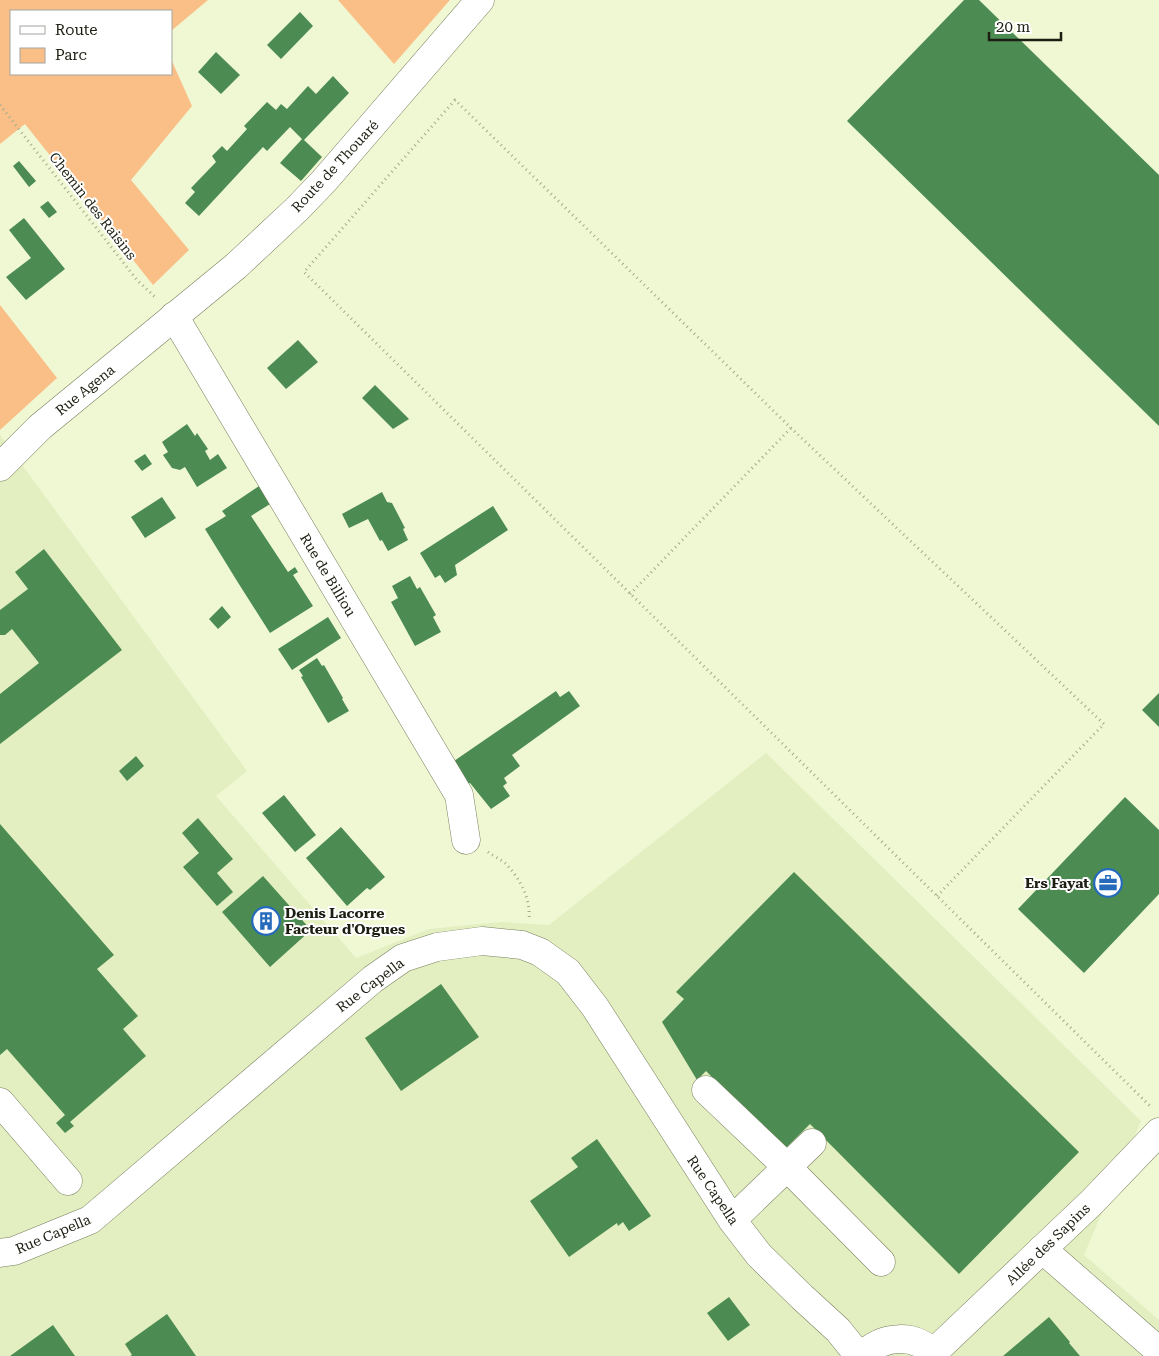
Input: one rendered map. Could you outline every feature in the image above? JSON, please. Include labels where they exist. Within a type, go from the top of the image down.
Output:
[{"type":"street","name":"Route de Thouaré","points":[[174,316],[236,266],[324,181],[480,0]]},
{"type":"street","name":"Rue Agena","points":[[0,467],[40,427],[174,316]]},
{"type":"street","name":"Rue de Billiou","points":[[174,316],[458,795],[466,840]]},
{"type":"street","name":"Rue Capella","points":[[0,1253],[14,1251],[90,1220],[373,979],[403,958],[437,948],[482,941],[522,945],[540,952],[568,972],[595,1007],[732,1220],[759,1255],[838,1330],[860,1356]]},
{"type":"street","points":[[706,1090],[787,1167],[881,1262]]},
{"type":"street","points":[[0,1102],[68,1181]]},
{"type":"street","name":"Allée des Sapins","points":[[935,1354],[1092,1202],[1156,1120]]},
{"type":"street","points":[[732,1220],[812,1143]]},
{"type":"street","points":[[1042,1249],[1159,1351]]},
{"type":"street","points":[[860,1356],[876,1344],[896,1339],[916,1342],[926,1346],[935,1354]]},
{"type":"path","points":[[936,896],[1104,724],[792,428],[454,100],[304,272],[936,896],[1156,1120]]},
{"type":"path","name":"Chemin des Raisins","points":[[0,105],[137,280],[174,316]]},
{"type":"path","points":[[630,594],[792,428]]},
{"type":"path","points":[[466,840],[504,863],[518,879],[526,895],[530,910],[528,927],[522,945]]},
{"type":"shaded area","points":[[0,435],[247,771],[216,796],[356,958],[429,929],[501,922],[549,925],[766,753],[1141,1121],[1084,1255],[1159,1320],[1159,1356],[0,1356]]},
{"type":"green space","points":[[0,0],[208,0],[172,30],[172,10],[10,10],[10,75],[172,75],[172,61],[192,106],[131,180],[189,250],[153,285],[25,124],[0,144]]},
{"type":"green space","points":[[338,0],[450,0],[394,64]]},
{"type":"green space","points":[[0,305],[57,378],[0,430]]},
{"type":"building","points":[[964,0],[979,0],[1159,175],[1159,426],[847,121]]},
{"type":"building","points":[[300,12],[313,26],[281,59],[267,45]]},
{"type":"building","points":[[216,52],[240,75],[221,94],[198,72]]},
{"type":"building","points":[[333,76],[349,93],[304,140],[322,157],[301,181],[280,163],[302,139],[290,127],[267,151],[263,147],[199,216],[185,203],[195,192],[191,188],[216,162],[212,156],[222,146],[227,151],[247,129],[244,126],[267,102],[276,110],[281,104],[287,109],[308,86],[316,94]]},
{"type":"building","points":[[19,161],[36,181],[29,187],[13,166]]},
{"type":"building","points":[[48,201],[57,212],[49,218],[40,207]]},
{"type":"building","points":[[24,218],[65,269],[26,300],[6,277],[31,258],[9,230]]},
{"type":"building","points":[[298,340],[318,362],[286,389],[267,368]]},
{"type":"building","points":[[375,385],[409,419],[393,429],[362,398]]},
{"type":"building","points":[[187,424],[195,436],[197,433],[208,449],[205,451],[210,460],[218,454],[227,468],[197,487],[185,467],[180,470],[172,468],[163,455],[168,452],[162,442]]},
{"type":"building","points":[[145,454],[152,464],[142,471],[134,461]]},
{"type":"building","points":[[259,486],[270,504],[251,516],[288,572],[295,567],[298,572],[293,575],[313,606],[270,633],[205,529],[226,516],[222,511]]},
{"type":"building","points":[[382,492],[387,502],[392,503],[405,528],[403,529],[408,540],[388,551],[368,519],[349,528],[342,514]]},
{"type":"building","points":[[162,497],[176,518],[145,538],[131,517]]},
{"type":"building","points":[[493,506],[508,530],[455,565],[457,575],[445,583],[440,575],[435,578],[420,553]]},
{"type":"building","points":[[44,549],[122,650],[0,744],[0,694],[39,663],[12,629],[5,635],[0,635],[0,610],[28,589],[15,572]]},
{"type":"building","points":[[410,576],[417,589],[420,587],[436,615],[433,617],[441,632],[415,646],[391,602],[398,598],[392,586]]},
{"type":"building","points":[[222,606],[231,617],[218,629],[209,619]]},
{"type":"building","points":[[328,617],[341,638],[292,670],[278,649]]},
{"type":"building","points":[[317,658],[322,666],[324,665],[349,711],[328,723],[301,677],[303,676],[299,670]]},
{"type":"building","points":[[556,691],[560,697],[569,691],[580,706],[512,755],[520,766],[504,778],[507,783],[503,786],[510,796],[491,809],[470,783],[468,784],[454,761]]},
{"type":"building","points":[[1159,693],[1159,727],[1142,710]]},
{"type":"building","points":[[136,756],[144,766],[127,781],[119,771]]},
{"type":"building","points":[[284,795],[316,835],[295,852],[262,813]]},
{"type":"building","points":[[1125,797],[1159,830],[1159,894],[1084,973],[1018,909]]},
{"type":"building","points":[[198,818],[233,859],[217,873],[233,892],[217,906],[183,867],[199,853],[182,833]]},
{"type":"building","points":[[0,824],[114,955],[97,969],[138,1016],[123,1029],[146,1056],[70,1122],[74,1126],[65,1133],[56,1123],[65,1115],[7,1049],[0,1055]]},
{"type":"building","points":[[341,827],[385,877],[370,890],[367,888],[347,906],[306,858]]},
{"type":"building","points":[[794,872],[1079,1152],[959,1274],[810,1124],[784,1150],[706,1071],[697,1080],[662,1022],[684,999],[676,992]]},
{"type":"building","name":"Denis Lacorre Facteur d'Orgues","points":[[263,876],[311,930],[270,967],[222,912]]},
{"type":"building","points":[[441,984],[479,1037],[401,1091],[365,1038]]},
{"type":"building","points":[[597,1139],[651,1216],[629,1231],[623,1222],[618,1226],[617,1223],[569,1257],[530,1201],[578,1167],[571,1158]]},
{"type":"building","points":[[729,1297],[750,1325],[728,1341],[707,1313]]},
{"type":"building","points":[[167,1314],[196,1356],[130,1356],[132,1355],[125,1344]]},
{"type":"building","points":[[1049,1317],[1080,1356],[1003,1356]]},
{"type":"building","points":[[53,1325],[75,1356],[10,1356]]},
{"type":"place","name":"Ers Fayat","points":[[1108,883]]},
{"type":"place","name":"Denis Lacorre Facteur d'Orgues","points":[[266,921]]}]
